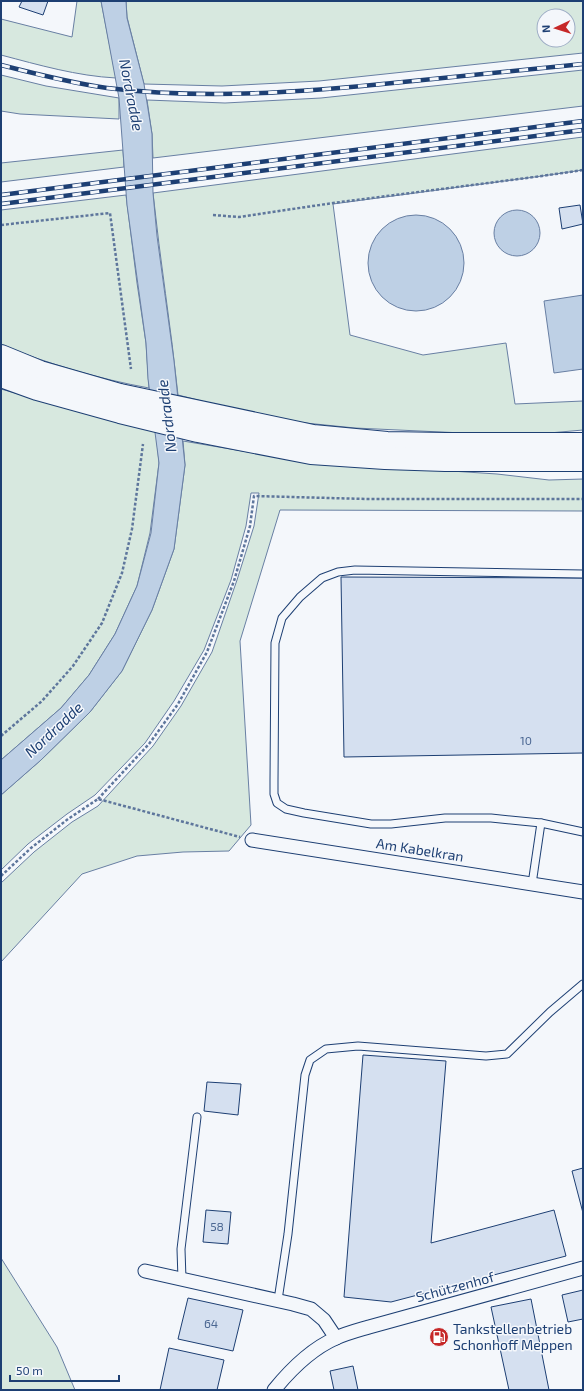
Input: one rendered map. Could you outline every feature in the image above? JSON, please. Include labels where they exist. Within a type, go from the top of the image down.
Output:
[{"type":"highway","points":[[1,356],[120,404]]},
{"type":"highway","points":[[1,376],[37,389],[120,404],[198,422],[311,453],[445,460],[583,460]]},
{"type":"highway","points":[[198,422],[313,436],[380,442],[445,444],[583,444]]},
{"type":"street","name":"Am Kabelkran","points":[[252,840],[583,892]]},
{"type":"street","name":"Schützenhof","points":[[274,1390],[302,1359],[336,1338],[369,1327],[583,1268]]},
{"type":"street","points":[[145,1271],[278,1300],[311,1309],[324,1320],[336,1338]]},
{"type":"lane","points":[[583,574],[355,570],[338,572],[322,578],[300,596],[282,618],[274,642],[274,794],[277,803],[286,809],[372,824],[391,824],[445,818],[491,818],[541,824],[583,832]]},
{"type":"lane","points":[[532,884],[541,824]]},
{"type":"lane","points":[[278,1300],[288,1234],[305,1075],[310,1060],[326,1049],[358,1046],[486,1056],[507,1054],[550,1012],[583,984]]},
{"type":"lane","points":[[182,1279],[181,1249],[197,1117]]},
{"type":"path","points":[[212,216],[239,217],[583,170]]},
{"type":"path","points":[[1,225],[110,213],[131,369]]},
{"type":"path","points":[[1,736],[42,701],[73,666],[102,623],[124,566],[132,529],[143,444]]},
{"type":"path","points":[[1,876],[31,848],[68,819],[98,799],[252,840]]},
{"type":"shaded area","points":[[77,1],[101,1],[116,78],[72,72],[1,55],[1,19],[72,37]]},
{"type":"shaded area","points":[[126,1],[583,1],[583,53],[319,81],[222,86],[144,84],[127,17]]},
{"type":"shaded area","points":[[583,70],[583,106],[153,158],[152,134],[147,100],[225,103],[321,98]]},
{"type":"shaded area","points":[[1,75],[46,86],[119,98],[119,119],[20,114],[1,111]]},
{"type":"shaded area","points":[[583,137],[583,170],[333,204],[350,335],[423,355],[506,343],[515,404],[583,401],[583,430],[549,433],[463,433],[355,428],[276,420],[178,395],[153,193]]},
{"type":"shaded area","points":[[123,150],[124,167],[1,182],[1,163]]},
{"type":"shaded area","points":[[126,195],[146,343],[149,388],[74,370],[1,345],[1,210]]},
{"type":"shaded area","points":[[1,389],[143,429],[156,431],[159,463],[150,533],[137,586],[115,634],[89,675],[61,708],[1,760]]},
{"type":"shaded area","points":[[183,441],[266,455],[328,463],[497,474],[549,480],[583,479],[583,511],[280,510],[240,641],[251,825],[229,851],[183,852],[137,856],[82,874],[1,962],[1,883],[34,852],[72,822],[98,806],[153,746],[181,706],[212,652],[254,526],[259,493],[251,493],[246,526],[231,580],[204,650],[174,701],[145,743],[95,795],[28,844],[1,870],[1,795],[41,760],[90,712],[122,671],[152,610],[174,549],[185,465]]},
{"type":"shaded area","points":[[1,1258],[57,1347],[75,1390],[1,1390]]},
{"type":"water","name":"Nordradde","points":[[101,1],[126,1],[127,18],[144,84],[152,134],[153,193],[157,236],[174,361],[185,465],[174,549],[152,610],[122,671],[90,712],[41,760],[1,795],[1,760],[61,708],[89,675],[115,634],[137,586],[151,533],[159,463],[148,379],[146,343],[127,205],[119,98]]},
{"type":"water","points":[[522,210],[534,216],[539,224],[539,242],[534,250],[526,255],[512,256],[500,250],[495,242],[494,228],[500,216],[508,211]]},
{"type":"water","points":[[416,215],[434,219],[450,229],[460,245],[464,263],[460,281],[450,297],[434,307],[416,311],[398,307],[382,297],[372,281],[368,263],[372,245],[382,229],[398,219]]},
{"type":"water","points":[[583,295],[583,369],[554,373],[544,301]]},
{"type":"building","points":[[22,1],[48,1],[43,15],[19,7]]},
{"type":"building","points":[[580,205],[583,224],[562,229],[559,208]]},
{"type":"building","points":[[341,577],[583,578],[583,753],[344,757]]},
{"type":"building","points":[[363,1055],[446,1061],[431,1243],[554,1210],[566,1256],[391,1302],[344,1297]]},
{"type":"building","points":[[207,1082],[241,1084],[238,1115],[204,1111]]},
{"type":"building","points":[[583,1168],[583,1213],[572,1171]]},
{"type":"building","points":[[206,1210],[231,1212],[228,1244],[203,1242]]},
{"type":"building","points":[[583,1290],[583,1319],[568,1322],[562,1295]]},
{"type":"building","points":[[188,1298],[243,1310],[233,1351],[178,1339]]},
{"type":"building","points":[[531,1299],[549,1390],[509,1390],[491,1307]]},
{"type":"building","points":[[169,1348],[224,1360],[217,1390],[160,1390]]},
{"type":"building","points":[[353,1366],[358,1390],[334,1390],[330,1371]]},
{"type":"railway","points":[[1,65],[67,81],[107,88],[144,92],[218,94],[329,89],[583,64]]},
{"type":"railway","points":[[1,195],[583,121]]},
{"type":"railway","points":[[1,204],[583,130]]},
{"type":"place","name":"Tankstellenbetrieb Schonhoff Meppen","points":[[439,1337]]}]
